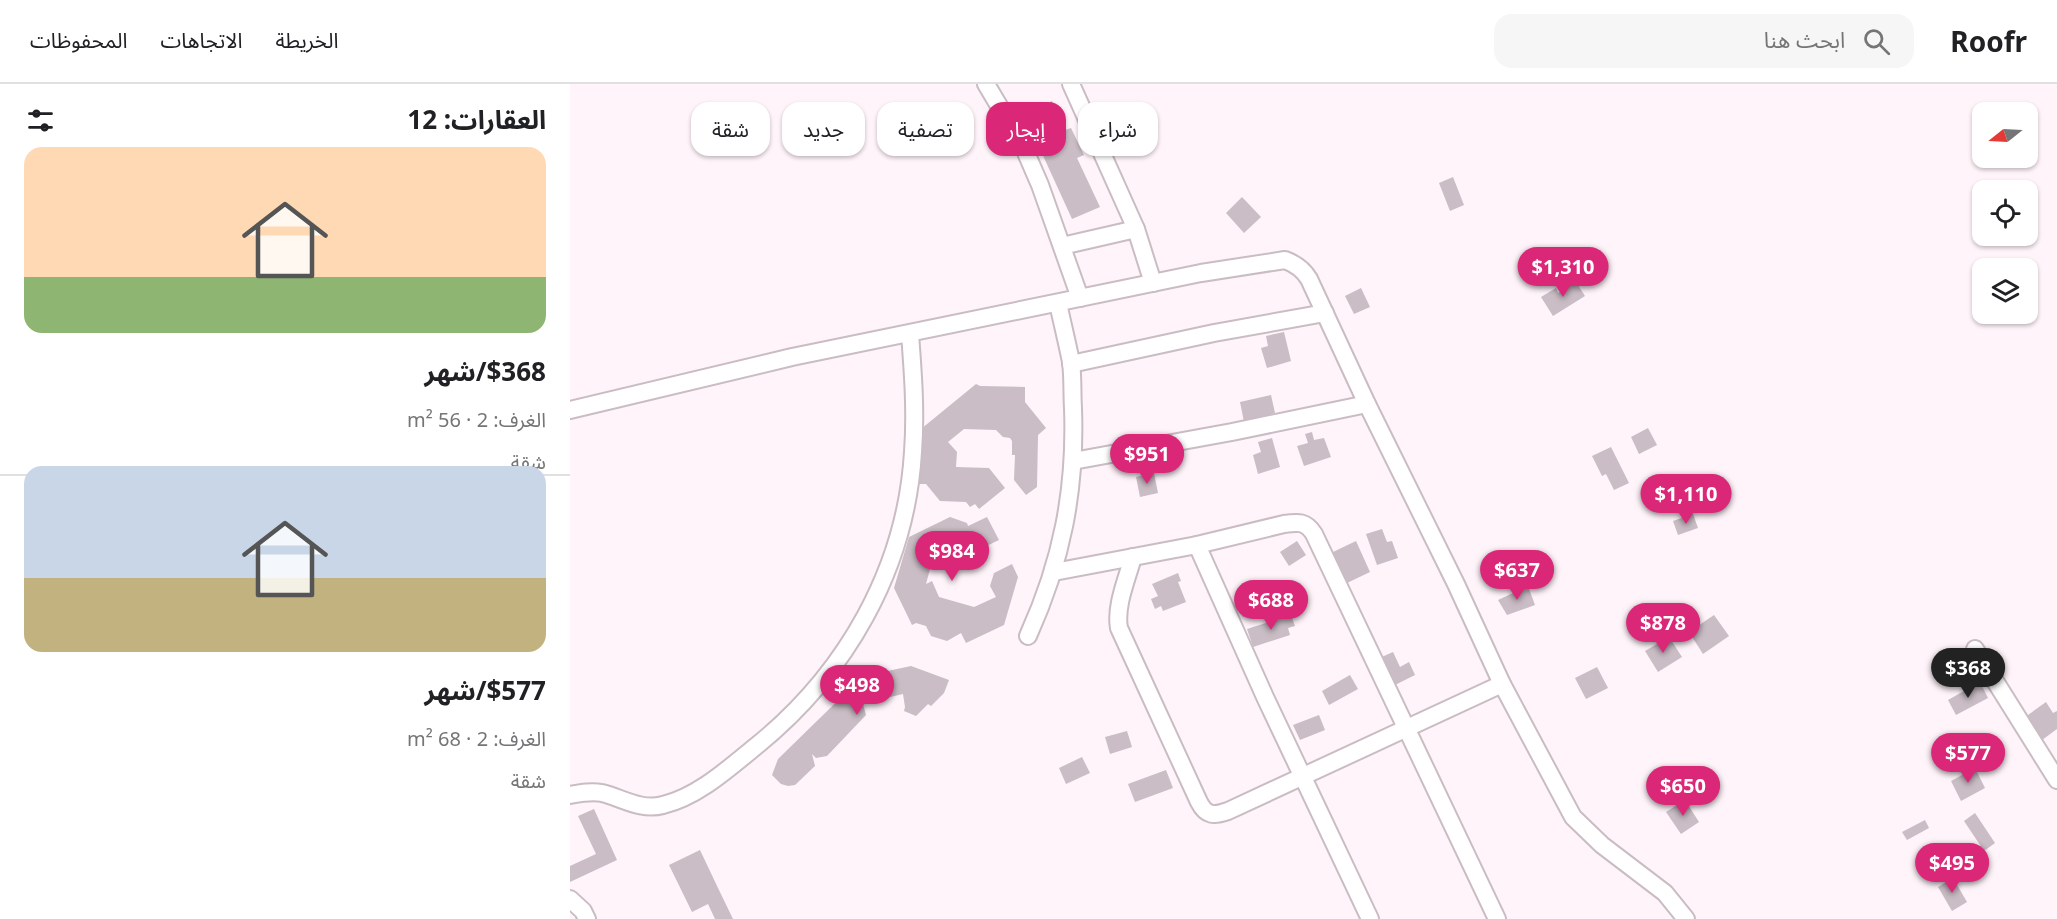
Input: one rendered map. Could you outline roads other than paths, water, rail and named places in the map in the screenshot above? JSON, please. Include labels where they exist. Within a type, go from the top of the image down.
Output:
[{"type":"street","points":[[986,84],[1024,148],[1047,203],[1080,298]]},
{"type":"street","points":[[1071,84],[1136,229],[1153,283]]},
{"type":"street","points":[[1062,246],[1136,229]]},
{"type":"street","points":[[570,410],[792,357],[1201,273],[1285,260],[1303,269],[1502,684],[1573,817],[1602,845],[1665,893],[1686,919]]},
{"type":"street","points":[[1028,636],[1054,572],[1067,517],[1073,461],[1071,364],[1058,303]]},
{"type":"street","points":[[1071,364],[1214,333],[1325,313]]},
{"type":"street","points":[[570,795],[600,793],[648,807],[663,806],[697,790],[733,765],[790,717],[842,655],[862,626],[878,592],[895,550],[905,508],[913,454],[915,402],[910,334]]},
{"type":"street","points":[[1073,461],[1367,404]]},
{"type":"street","points":[[1054,572],[1197,545],[1284,524],[1297,522],[1307,525],[1314,534],[1497,919]]},
{"type":"street","points":[[1197,545],[1265,697],[1370,919]]},
{"type":"street","points":[[1133,557],[1120,605],[1119,628],[1202,808],[1210,815],[1220,814],[1502,684]]},
{"type":"street","points":[[1975,649],[2057,780]]},
{"type":"street","points":[[570,899],[587,919]]}]
